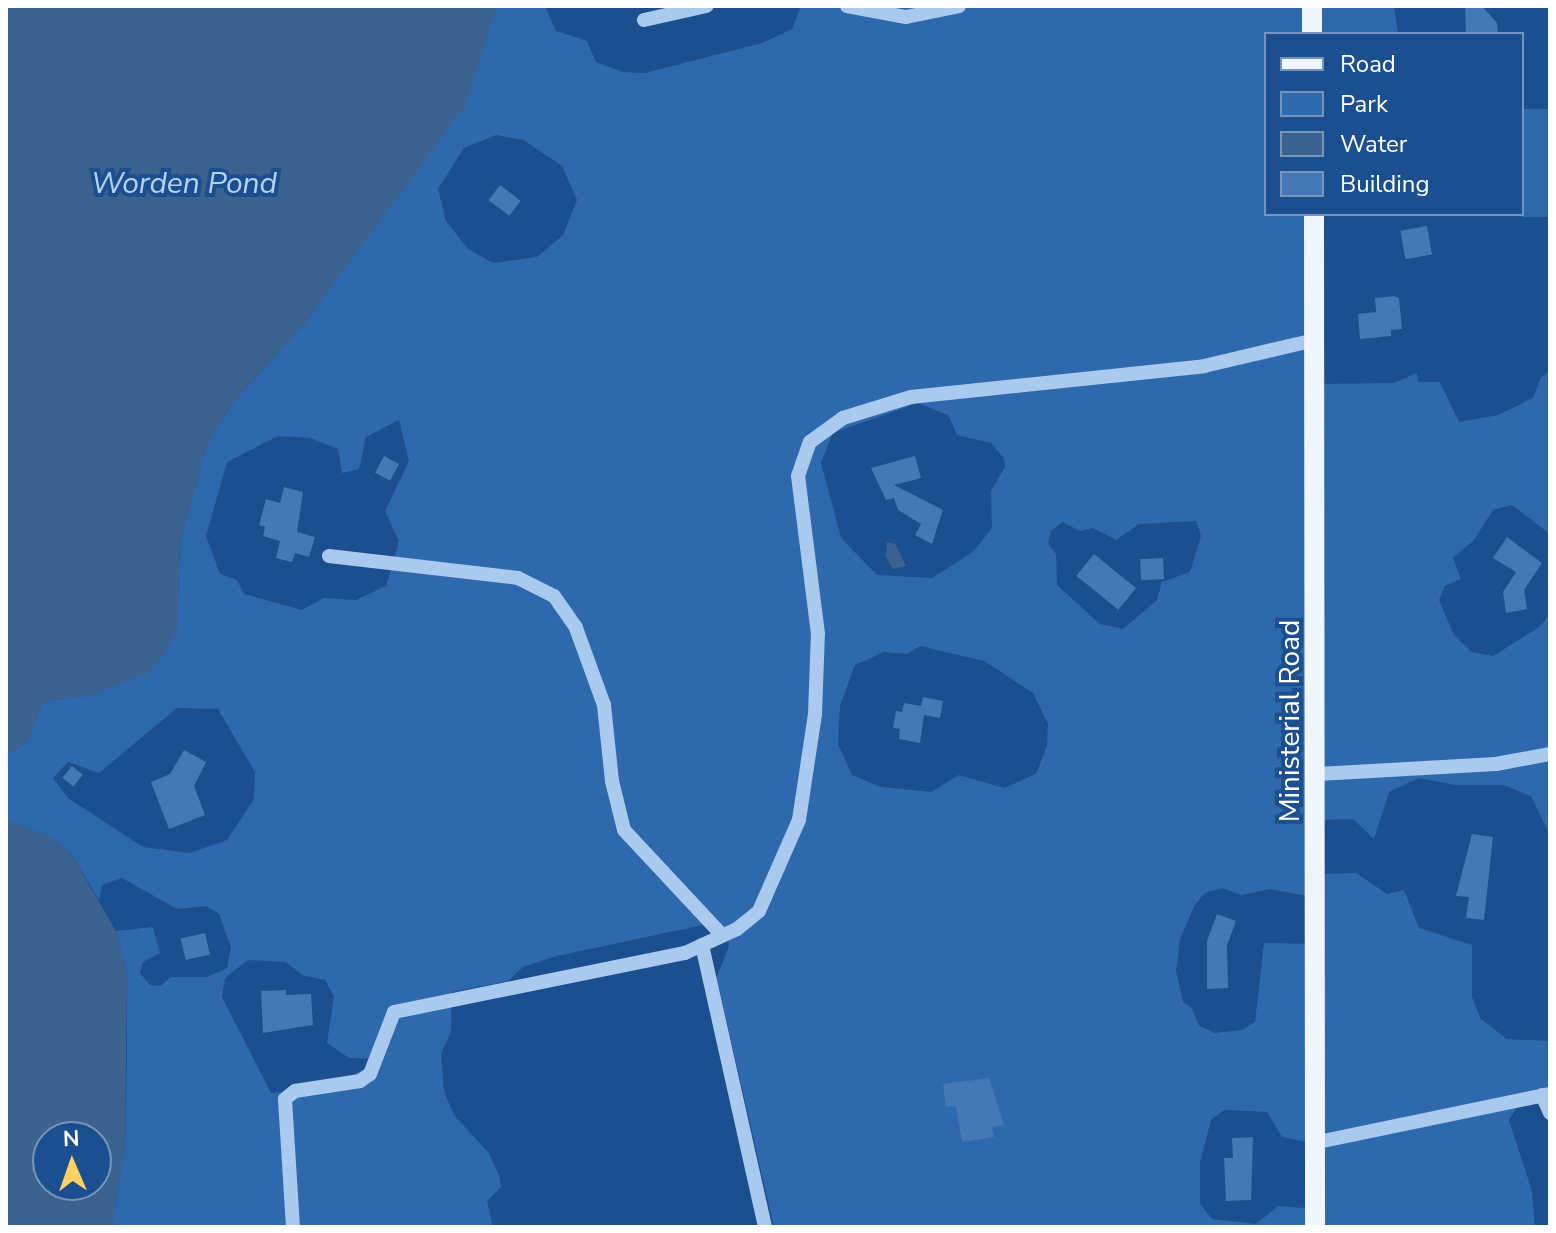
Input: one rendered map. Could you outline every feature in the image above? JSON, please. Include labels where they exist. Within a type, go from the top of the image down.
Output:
[{"type":"main road","points":[[1312,6],[1312,32]]},
{"type":"main road","name":"Ministerial Road","points":[[1314,216],[1318,774],[1318,1142],[1315,1227]]},
{"type":"lane","points":[[644,20],[706,6]]},
{"type":"lane","points":[[847,6],[906,17],[959,6]]},
{"type":"lane","points":[[293,1227],[285,1099],[295,1091],[360,1081],[370,1074],[394,1012],[685,953],[722,935],[759,911],[799,820],[815,714],[818,634],[798,476],[810,442],[843,418],[911,397],[1204,366],[1315,340]]},
{"type":"lane","points":[[329,556],[518,578],[554,596],[576,628],[604,705],[612,781],[624,830],[722,935]]},
{"type":"lane","points":[[1318,774],[1496,764],[1550,754]]},
{"type":"lane","points":[[702,945],[765,1227]]},
{"type":"lane","points":[[1318,1142],[1546,1094],[1550,1113]]},
{"type":"green space","points":[[496,6],[545,6],[556,31],[587,41],[596,62],[623,72],[645,73],[762,43],[792,29],[801,6],[1394,6],[1398,32],[1264,32],[1264,216],[1314,216],[1316,384],[1394,383],[1417,373],[1418,382],[1440,382],[1459,422],[1498,415],[1533,398],[1541,377],[1550,371],[1550,534],[1512,505],[1493,510],[1474,540],[1453,558],[1461,579],[1445,586],[1439,600],[1454,635],[1472,652],[1493,656],[1538,628],[1550,614],[1550,835],[1531,796],[1504,785],[1455,785],[1419,778],[1389,792],[1374,839],[1353,819],[1319,820],[1319,874],[1356,873],[1387,894],[1404,890],[1419,928],[1472,945],[1472,997],[1481,1019],[1507,1039],[1550,1041],[1550,1086],[1525,1094],[1509,1120],[1532,1191],[1535,1227],[774,1227],[719,988],[714,984],[729,946],[726,930],[717,922],[557,956],[523,967],[508,981],[452,992],[451,1032],[441,1053],[444,1091],[454,1115],[488,1152],[499,1175],[501,1187],[487,1201],[493,1227],[112,1227],[125,1146],[127,1059],[127,973],[116,931],[153,927],[160,953],[143,962],[140,973],[150,985],[161,986],[171,977],[207,977],[227,968],[231,947],[219,914],[206,906],[177,909],[122,878],[102,885],[99,900],[71,854],[54,839],[6,819],[6,754],[25,744],[44,701],[94,695],[177,630],[180,542],[207,444],[233,402],[303,325],[465,104]],"holes":[[[496,135],[523,140],[562,166],[577,200],[563,235],[537,257],[493,263],[468,249],[446,221],[438,189],[464,148]],[[918,403],[948,415],[957,435],[991,443],[1004,458],[1005,467],[991,491],[992,528],[973,552],[932,578],[877,575],[841,538],[821,463],[833,433]],[[399,420],[409,461],[385,511],[399,541],[386,586],[356,600],[324,598],[302,610],[244,594],[237,580],[220,574],[206,536],[227,462],[278,436],[310,438],[338,449],[342,473],[359,469],[366,437]],[[1196,521],[1201,536],[1190,572],[1162,582],[1157,600],[1123,629],[1100,624],[1057,585],[1056,554],[1048,544],[1051,531],[1062,522],[1080,531],[1093,528],[1116,540],[1139,524]],[[920,646],[984,661],[1033,693],[1048,724],[1047,746],[1036,774],[1004,788],[959,775],[931,792],[881,787],[852,775],[838,744],[840,706],[855,665],[884,652],[907,654]],[[177,708],[218,709],[255,772],[254,799],[227,840],[190,853],[143,847],[68,798],[53,778],[68,762],[99,773]],[[1222,888],[1241,895],[1270,889],[1318,898],[1317,944],[1264,943],[1255,1022],[1242,1030],[1215,1033],[1199,1026],[1192,1008],[1183,1002],[1176,971],[1180,939],[1195,905],[1205,893]],[[248,960],[286,962],[302,975],[325,980],[334,996],[327,1043],[349,1058],[382,1059],[327,1089],[271,1093],[222,997],[225,978]],[[1224,1110],[1267,1112],[1282,1137],[1317,1144],[1315,1209],[1278,1206],[1256,1224],[1212,1219],[1200,1204],[1200,1162],[1211,1120]]]},
{"type":"green space","points":[[1524,109],[1550,109],[1550,217],[1522,217]]},
{"type":"water","name":"Worden Pond","points":[[6,6],[496,6],[466,104],[303,325],[233,402],[207,444],[180,542],[177,630],[165,653],[149,672],[94,695],[44,701],[25,744],[6,754]]},
{"type":"water","points":[[887,542],[895,544],[906,566],[893,569],[886,557]]},
{"type":"water","points":[[6,819],[54,839],[71,854],[116,931],[127,973],[125,1146],[112,1227],[6,1227]]},
{"type":"building","points":[[1465,6],[1482,6],[1497,23],[1498,32],[1466,32]]},
{"type":"building","points":[[500,185],[521,201],[509,216],[489,200]]},
{"type":"building","points":[[1427,226],[1432,255],[1405,259],[1400,231]]},
{"type":"building","points":[[1375,298],[1399,298],[1402,329],[1391,330],[1391,336],[1360,339],[1358,314],[1376,312]]},
{"type":"building","points":[[384,456],[399,464],[390,481],[375,473]]},
{"type":"building","points":[[915,456],[921,478],[894,485],[943,510],[932,544],[915,535],[921,524],[898,510],[894,498],[886,500],[871,468]]},
{"type":"building","points":[[284,487],[303,492],[297,532],[315,537],[309,557],[295,553],[292,562],[276,558],[280,541],[263,536],[265,527],[259,525],[266,499],[280,503]]},
{"type":"building","points":[[1507,537],[1542,563],[1524,590],[1527,609],[1506,613],[1503,592],[1516,572],[1493,558]]},
{"type":"building","points":[[1094,554],[1136,588],[1118,610],[1076,576]]},
{"type":"building","points":[[1163,558],[1164,579],[1141,580],[1140,559]]},
{"type":"building","points":[[923,697],[943,701],[940,718],[924,715],[920,743],[899,739],[900,729],[893,728],[896,711],[902,712],[904,703],[921,706]]},
{"type":"building","points":[[184,750],[206,762],[194,786],[205,815],[169,829],[151,782],[170,774]]},
{"type":"building","points":[[72,766],[83,775],[73,786],[63,778]]},
{"type":"building","points":[[1472,834],[1493,837],[1484,920],[1466,918],[1469,897],[1456,896]]},
{"type":"building","points":[[1217,914],[1236,921],[1227,945],[1228,988],[1207,989],[1207,941]]},
{"type":"building","points":[[205,933],[210,954],[186,960],[181,939]]},
{"type":"building","points":[[286,990],[286,995],[311,994],[313,1025],[263,1033],[261,991]]},
{"type":"building","points":[[989,1078],[1004,1125],[992,1127],[994,1137],[962,1142],[956,1106],[946,1107],[943,1084]]},
{"type":"building","points":[[1253,1137],[1251,1200],[1226,1201],[1224,1158],[1233,1158],[1232,1138]]}]
